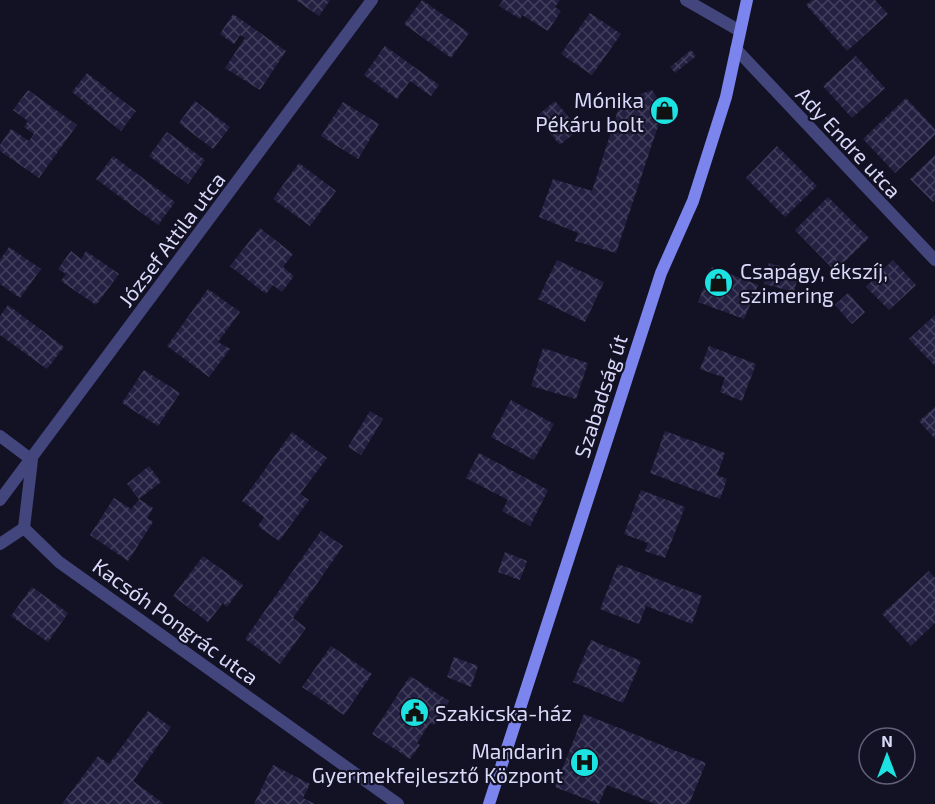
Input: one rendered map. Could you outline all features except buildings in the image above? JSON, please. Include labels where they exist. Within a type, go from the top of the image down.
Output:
[{"type":"street","name":"József Attila utca","points":[[0,500],[372,0]]},
{"type":"street","points":[[686,0],[740,31]]},
{"type":"street","name":"Szabadság út","points":[[489,804],[661,273],[693,201],[726,97],[747,0]]},
{"type":"street","name":"Ady Endre utca","points":[[736,49],[935,260]]},
{"type":"street","points":[[0,436],[32,460],[24,528],[0,544]]},
{"type":"street","name":"Kacsóh Pongrác utca","points":[[24,528],[59,562],[398,804]]},
{"type":"place","name":"Mónika Pékáru bolt","points":[[665,111]]},
{"type":"place","name":"Csapágy, ékszíj, szimering","points":[[719,282]]},
{"type":"place","name":"Szakicska-ház","points":[[414,712]]},
{"type":"place","name":"Mandarin Gyermekfejlesztő Központ","points":[[584,762]]}]
